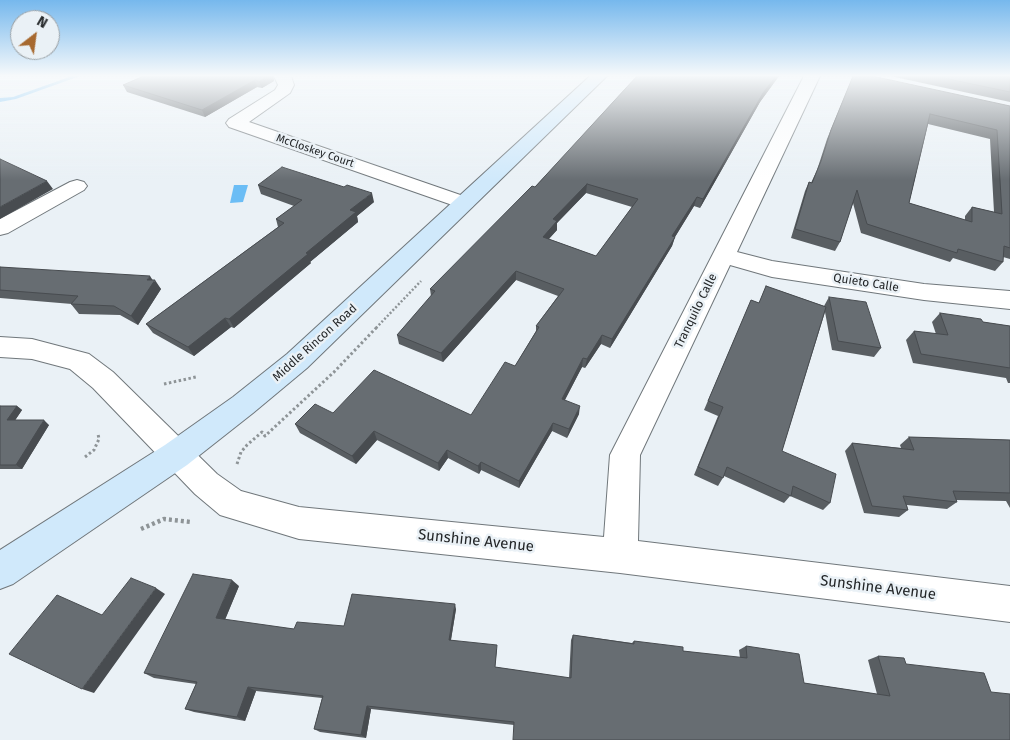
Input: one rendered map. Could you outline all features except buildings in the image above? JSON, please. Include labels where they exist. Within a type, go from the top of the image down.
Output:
[{"type":"street","name":"McCloskey Court","points":[[255,111],[235,123],[465,203]]},
{"type":"street","name":"Middle Rincon Road","points":[[0,571],[176,456],[230,416],[297,361],[562,111]]},
{"type":"street","name":"Tranquilo Calle","points":[[620,556],[625,455],[795,111]]},
{"type":"street","points":[[0,228],[77,186]]},
{"type":"street","name":"Quieto Calle","points":[[723,256],[772,269],[924,292],[1010,300]]},
{"type":"street","name":"Sunshine Avenue","points":[[0,347],[32,349],[79,361],[103,380],[176,456],[206,484],[232,504],[300,524],[620,556],[1010,604]]},
{"type":"path","points":[[164,384],[196,377]]},
{"type":"path","points":[[85,457],[94,450],[100,439],[98,434]]},
{"type":"path","points":[[141,529],[164,519],[191,522]]},
{"type":"water","points":[[234,185],[248,185],[243,202],[230,203]]}]
